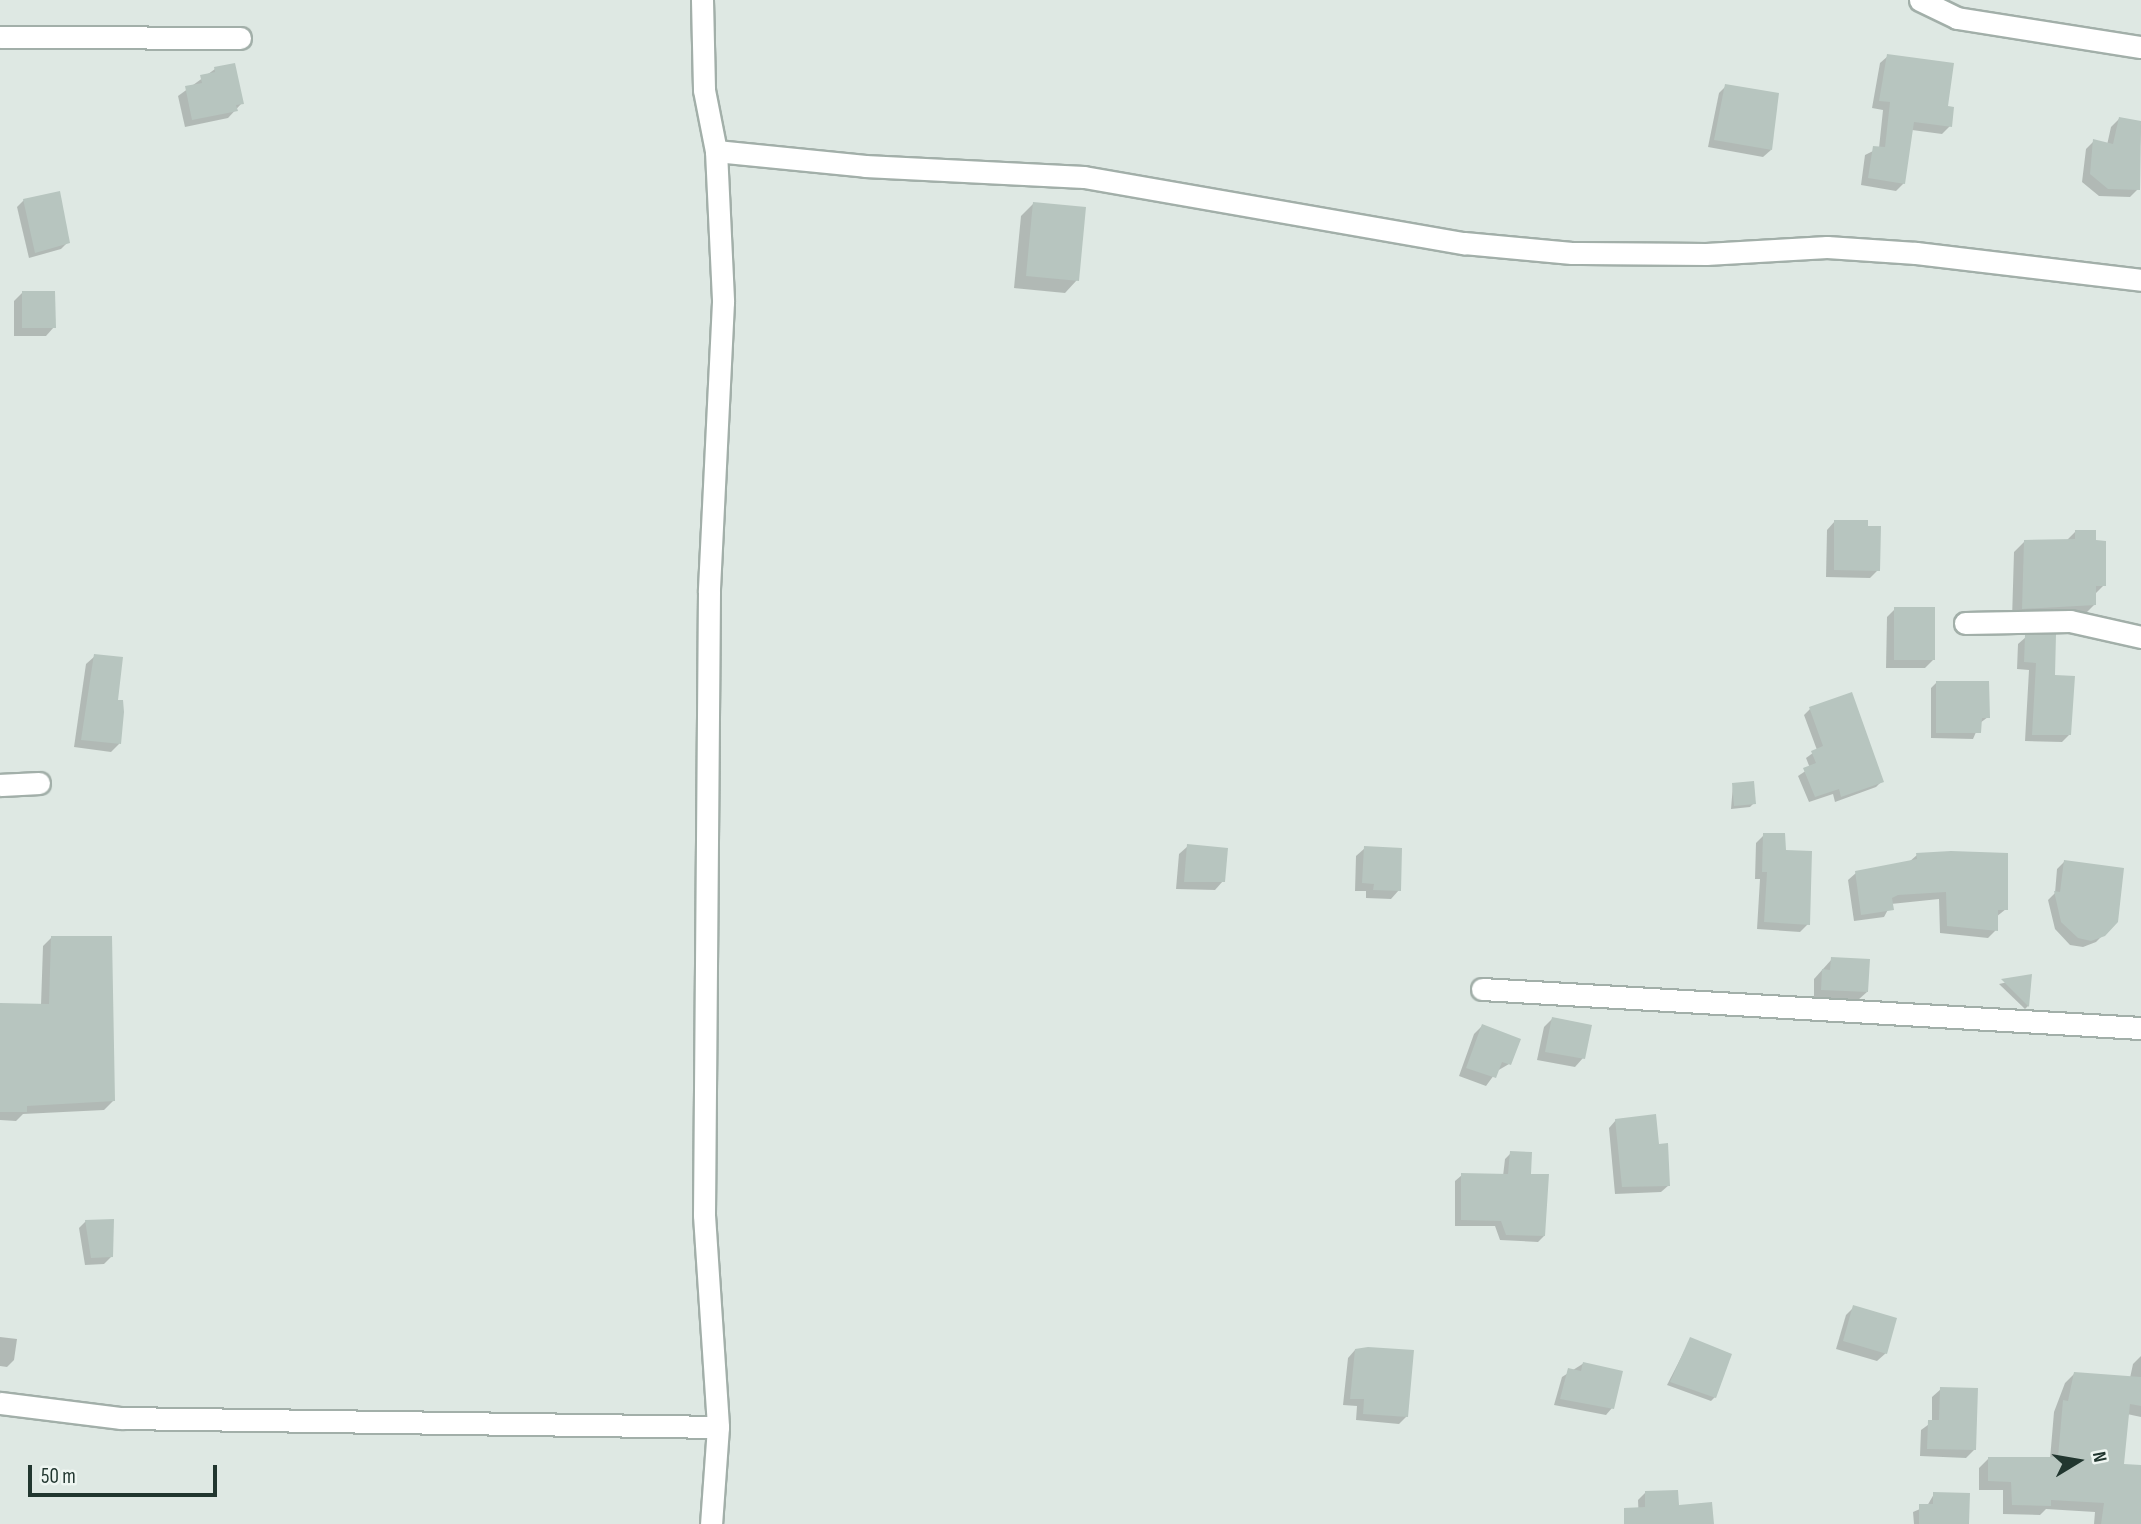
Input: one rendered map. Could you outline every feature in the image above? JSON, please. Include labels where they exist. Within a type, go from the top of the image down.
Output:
[{"type":"street","points":[[702,0],[704,90],[716,151],[723,302],[709,592],[704,1215],[718,1427],[711,1524]]},
{"type":"street","points":[[1920,0],[1956,18],[2141,47]]},
{"type":"street","points":[[0,37],[240,38]]},
{"type":"street","points":[[716,151],[865,166],[1084,177],[1464,243],[1572,253],[1706,254],[1827,247],[1916,253],[2141,280]]},
{"type":"street","points":[[1965,623],[2070,621],[2141,637]]},
{"type":"street","points":[[0,785],[39,783]]},
{"type":"street","points":[[1482,989],[2141,1028]]},
{"type":"street","points":[[0,1403],[121,1418],[718,1427]]},
{"type":"building","points":[[1887,54],[1954,63],[1948,106],[1954,107],[1952,127],[1914,122],[1905,184],[1868,178],[1873,146],[1885,147],[1890,102],[1879,101]]},
{"type":"building","points":[[235,63],[244,104],[236,105],[238,111],[192,120],[185,86],[202,83],[200,75],[215,72],[214,67]]},
{"type":"building","points":[[1725,84],[1779,93],[1772,150],[1714,140]]},
{"type":"building","points":[[2119,117],[2141,121],[2140,190],[2108,189],[2090,174],[2093,139],[2113,144]]},
{"type":"building","points":[[60,191],[70,243],[35,253],[23,199]]},
{"type":"building","points":[[1033,202],[1086,207],[1079,281],[1026,276]]},
{"type":"building","points":[[22,291],[55,291],[56,328],[22,328]]},
{"type":"building","points":[[1834,520],[1868,520],[1868,526],[1881,526],[1880,571],[1834,570]]},
{"type":"building","points":[[2075,530],[2096,530],[2096,540],[2106,541],[2106,586],[2096,586],[2096,605],[2022,609],[2024,540],[2075,539]]},
{"type":"building","points":[[1894,607],[1935,607],[1935,660],[1894,660]]},
{"type":"building","points":[[2056,634],[2055,675],[2075,676],[2071,735],[2032,735],[2036,663],[2024,662],[2025,635]]},
{"type":"building","points":[[94,654],[123,657],[118,700],[123,700],[124,712],[121,744],[81,740]]},
{"type":"building","points":[[1936,681],[1989,681],[1990,718],[1982,718],[1981,733],[1936,733]]},
{"type":"building","points":[[1852,692],[1884,782],[1841,797],[1839,789],[1815,797],[1803,768],[1816,763],[1811,751],[1823,746],[1809,707]]},
{"type":"building","points":[[1754,781],[1756,804],[1734,806],[1732,783]]},
{"type":"building","points":[[1763,833],[1785,833],[1786,850],[1812,851],[1810,925],[1764,922],[1767,872],[1762,872]]},
{"type":"building","points":[[1187,844],[1228,848],[1225,882],[1184,882]]},
{"type":"building","points":[[1364,846],[1402,848],[1401,891],[1373,890],[1374,884],[1362,883]]},
{"type":"building","points":[[1916,853],[2008,853],[2008,910],[1998,910],[1998,931],[1947,926],[1946,892],[1898,895],[1892,898],[1894,910],[1861,915],[1855,871],[1917,859]]},
{"type":"building","points":[[2064,860],[2124,868],[2118,922],[2105,936],[2091,941],[2078,938],[2061,922],[2054,891],[2060,892]]},
{"type":"building","points":[[51,936],[112,936],[115,1101],[27,1106],[27,1112],[0,1112],[0,1003],[49,1004]]},
{"type":"building","points":[[1831,957],[1870,959],[1868,992],[1821,990],[1822,969],[1830,970]]},
{"type":"building","points":[[2032,974],[2029,1007],[2001,979]]},
{"type":"building","points":[[1552,1017],[1592,1025],[1585,1059],[1545,1052]]},
{"type":"building","points":[[1482,1024],[1521,1039],[1511,1065],[1502,1062],[1496,1078],[1466,1068]]},
{"type":"building","points":[[1656,1114],[1659,1144],[1668,1143],[1670,1186],[1622,1187],[1615,1119]]},
{"type":"building","points":[[1510,1151],[1532,1152],[1531,1174],[1549,1174],[1545,1236],[1506,1235],[1501,1221],[1461,1220],[1461,1173],[1508,1174]]},
{"type":"building","points":[[114,1219],[113,1257],[91,1258],[85,1220]]},
{"type":"building","points":[[1853,1305],[1897,1318],[1887,1354],[1843,1341]]},
{"type":"building","points":[[1690,1337],[1732,1354],[1716,1398],[1670,1382]]},
{"type":"building","points":[[1368,1347],[1414,1350],[1408,1417],[1363,1414],[1364,1399],[1350,1399],[1355,1349]]},
{"type":"building","points":[[1583,1362],[1623,1371],[1614,1409],[1560,1399],[1568,1368],[1581,1371]]},
{"type":"building","points":[[2074,1372],[2141,1377],[2141,1406],[2130,1404],[2124,1464],[2141,1465],[2141,1524],[2101,1524],[2104,1503],[2051,1500],[2051,1506],[2012,1505],[2011,1482],[1988,1481],[1988,1457],[2058,1457],[2063,1400],[2068,1401]]},
{"type":"building","points":[[1940,1387],[1978,1388],[1976,1450],[1927,1449],[1928,1420],[1939,1420]]},
{"type":"building","points":[[1678,1490],[1679,1505],[1712,1502],[1714,1524],[1624,1524],[1624,1508],[1645,1507],[1645,1491]]},
{"type":"building","points":[[1933,1492],[1970,1493],[1969,1524],[1919,1524],[1919,1504],[1933,1504]]}]
